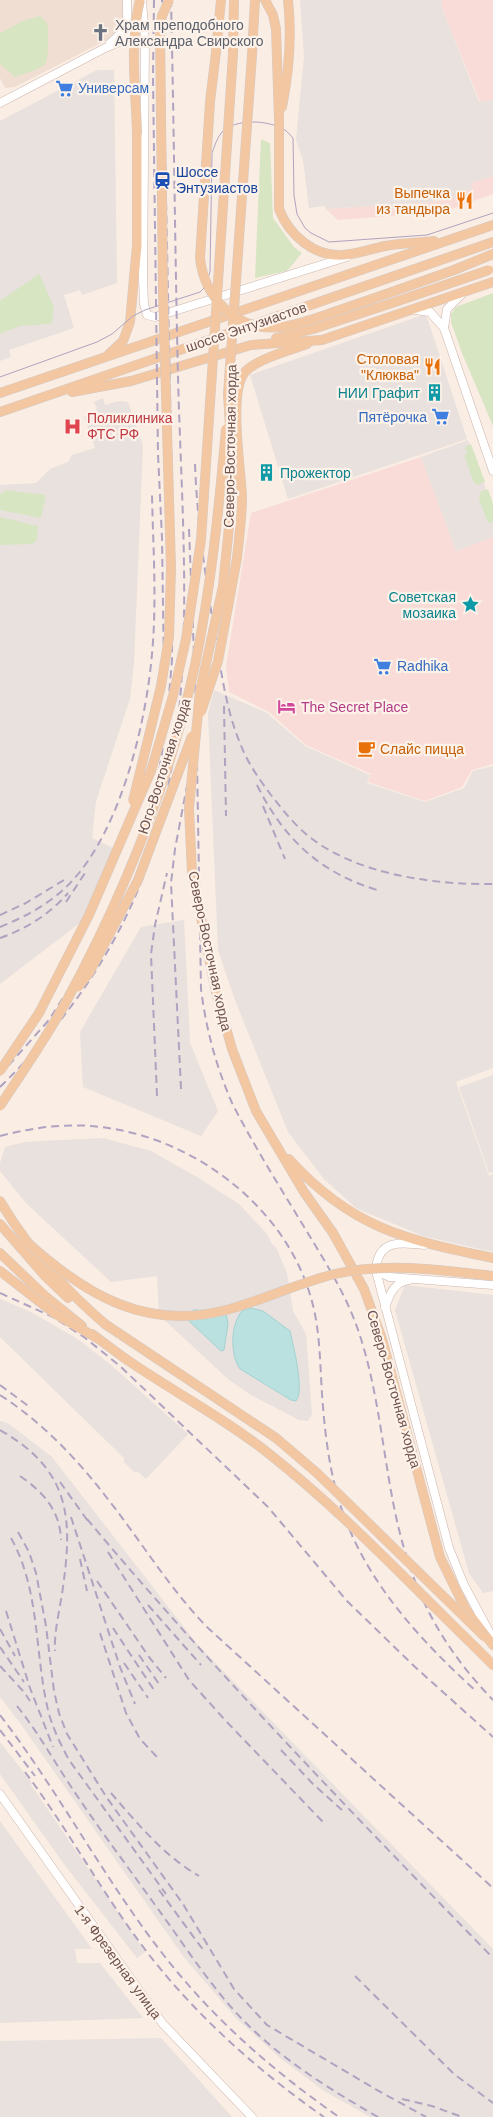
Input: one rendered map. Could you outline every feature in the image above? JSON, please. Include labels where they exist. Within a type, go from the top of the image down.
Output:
[{"type":"main road","points":[[106,357],[123,341],[130,322],[137,245],[135,38],[141,0]]},
{"type":"main road","points":[[124,836],[148,744],[161,686],[169,636],[171,568],[163,280],[160,28],[162,16],[169,0]]},
{"type":"main road","points":[[222,0],[210,102],[200,258],[205,282],[216,300],[243,322],[256,327],[287,327],[392,292],[493,254]]},
{"type":"main road","name":"Северо-Восточная хорда","points":[[0,1071],[39,1013],[89,915],[124,836],[151,771],[173,696],[186,639],[201,540],[233,54],[234,0]]},
{"type":"main road","name":"Северо-Восточная хорда","points":[[255,0],[228,394],[232,458],[229,527],[224,586],[200,691],[189,808],[190,847],[197,901],[216,992],[232,1049],[256,1111],[333,1233],[364,1289],[382,1339],[440,1557],[466,1610],[493,1645]]},
{"type":"main road","points":[[265,0],[276,29],[279,119],[279,210],[290,232],[309,246],[321,252],[336,255],[358,253],[391,245],[454,238]]},
{"type":"main road","points":[[279,119],[287,82],[290,39],[288,0]]},
{"type":"main road","name":"шоссе Энтузиастов","points":[[0,394],[493,225]]},
{"type":"main road","name":"шоссе Энтузиастов","points":[[0,412],[493,242]]},
{"type":"main road","points":[[45,396],[131,381],[251,345],[314,329],[493,269]]},
{"type":"main road","points":[[67,1001],[90,973],[138,880],[172,794],[218,661],[237,558],[242,499],[236,402],[240,378],[256,364],[493,282]]},
{"type":"main road","points":[[251,345],[322,340]]},
{"type":"main road","name":"Юго-Восточная хорда","points":[[0,1106],[41,1045],[67,1001],[103,928],[155,803],[194,667],[218,526],[228,394]]},
{"type":"main road","points":[[273,1140],[309,1180],[351,1212],[406,1238],[493,1258]]},
{"type":"main road","name":"Северо-Восточная хорда","points":[[0,1201],[28,1244],[54,1275],[84,1306],[105,1324]]},
{"type":"main road","name":"Северо-Восточная хорда","points":[[0,1224],[50,1281],[67,1297],[276,1438],[317,1473],[489,1638]]},
{"type":"main road","points":[[28,1244],[68,1277],[95,1294],[115,1304],[137,1311],[165,1315],[185,1316],[228,1310],[334,1274],[365,1269],[419,1268],[493,1276]]},
{"type":"main road","points":[[0,1253],[46,1297],[97,1338],[133,1364],[266,1451],[307,1484],[493,1665]]},
{"type":"main road","points":[[0,1272],[54,1313],[97,1338]]},
{"type":"main road","points":[[0,1276],[13,1281]]},
{"type":"street","points":[[105,48],[124,31],[127,23],[127,0]]},
{"type":"street","points":[[141,0],[144,17],[143,279],[144,304],[147,315],[155,317],[358,253]]},
{"type":"street","points":[[0,104],[105,48],[119,43],[135,33],[144,17]]},
{"type":"street","points":[[444,328],[447,309],[464,292]]},
{"type":"street","points":[[414,310],[430,312],[444,328],[493,471]]},
{"type":"street","points":[[451,1249],[412,1243],[395,1243],[383,1249],[378,1258],[376,1270],[449,1548],[489,1638]]},
{"type":"street","points":[[376,1270],[390,1277],[493,1285]]},
{"type":"street","points":[[385,1307],[392,1290],[398,1284],[406,1280],[418,1279]]},
{"type":"street","name":"1-я Фрезерная улица","points":[[0,1794],[163,2024],[252,2117]]},
{"type":"shaded area","points":[[0,0],[125,0],[124,19],[118,34],[15,87],[5,88],[0,78]]},
{"type":"shaded area","points":[[300,0],[442,0],[441,6],[479,102],[493,100],[493,176],[471,183],[472,189],[463,192],[463,195],[450,199],[442,198],[432,202],[326,209],[325,206],[309,208],[303,160],[296,140],[304,57]]},
{"type":"shaded area","points":[[442,0],[493,0],[493,100],[480,102],[441,6]]},
{"type":"shaded area","points":[[97,70],[114,70],[117,283],[82,295],[80,290],[64,295],[74,328],[9,350],[11,357],[0,361],[0,121]]},
{"type":"shaded area","points":[[493,176],[493,194],[443,212],[338,220],[326,209],[432,202],[463,195],[462,192],[470,183]]},
{"type":"shaded area","points":[[426,314],[467,439],[288,499],[250,375]]},
{"type":"shaded area","points":[[103,398],[105,405],[118,401],[128,402],[143,445],[134,663],[130,699],[96,801],[92,838],[118,850],[85,919],[0,984],[0,485],[36,483],[50,469],[68,462],[72,455],[95,448],[84,417],[96,413],[95,410],[97,409],[94,402]]},
{"type":"shaded area","points":[[468,440],[493,509],[493,537],[456,551],[421,457]]},
{"type":"shaded area","points":[[421,457],[456,551],[493,537],[493,764],[472,770],[462,787],[425,801],[368,782],[371,774],[306,745],[269,712],[229,692],[226,666],[251,513]]},
{"type":"shaded area","points":[[214,690],[267,713],[305,746],[370,775],[367,783],[425,802],[464,788],[473,771],[493,766],[493,1068],[456,1082],[489,1176],[493,1174],[493,1252],[423,1236],[356,1208],[324,1179],[288,1132],[235,1000],[218,950],[208,714]]},
{"type":"shaded area","points":[[184,920],[190,1043],[218,1111],[201,1136],[83,1087],[80,1032],[141,927]]},
{"type":"shaded area","points":[[493,1075],[493,1172],[489,1173],[459,1087]]},
{"type":"shaded area","points":[[103,1138],[151,1151],[197,1177],[239,1204],[267,1234],[272,1244],[276,1247],[287,1273],[293,1311],[306,1334],[312,1414],[308,1421],[299,1420],[251,1395],[229,1380],[159,1315],[157,1276],[111,1282],[26,1203],[0,1171],[0,1163],[5,1147],[25,1142]]},
{"type":"shaded area","points":[[405,1285],[493,1295],[493,1591],[483,1593],[469,1573],[395,1310]]},
{"type":"shaded area","points":[[0,1299],[29,1311],[76,1338],[111,1365],[188,1434],[146,1479],[138,1472],[134,1472],[124,1462],[124,1458],[0,1337]]},
{"type":"shaded area","points":[[0,1421],[9,1424],[52,1457],[197,1644],[493,1949],[493,2117],[370,2117],[324,2091],[280,2058],[236,2018],[183,1956],[0,1697]]},
{"type":"shaded area","points":[[0,1742],[32,1783],[31,1785],[145,1952],[137,1958],[64,1864],[0,1774]]},
{"type":"shaded area","points":[[0,1821],[92,1949],[75,1949],[77,1963],[100,1963],[143,2018],[0,2023]]},
{"type":"shaded area","points":[[161,2038],[232,2117],[0,2117],[0,2041]]},
{"type":"green space","points":[[39,16],[46,21],[48,27],[45,64],[31,72],[15,77],[0,64],[0,33],[23,21]]},
{"type":"green space","points":[[261,139],[270,143],[273,218],[294,247],[302,253],[287,271],[255,278]]},
{"type":"green space","points":[[39,274],[54,307],[52,322],[49,324],[20,326],[0,334],[0,301]]},
{"type":"green space","points":[[493,293],[493,426],[462,353],[451,322],[451,314],[456,307]]},
{"type":"green space","points":[[471,444],[485,482],[477,485],[473,481],[464,455],[467,454],[465,447]]},
{"type":"green space","points":[[488,489],[493,504],[493,522],[488,523],[479,499],[480,492]]},
{"type":"green space","points":[[6,490],[46,495],[41,518],[0,510],[0,494]]},
{"type":"green space","points":[[0,517],[38,526],[37,540],[32,544],[0,545]]},
{"type":"water","points":[[251,1308],[263,1311],[290,1331],[299,1378],[296,1401],[291,1400],[240,1369],[237,1363],[233,1348],[236,1323],[243,1310]]},
{"type":"water","points":[[194,1310],[222,1311],[226,1313],[228,1324],[224,1350],[221,1351],[188,1320],[187,1315]]},
{"type":"tram line","points":[[0,377],[97,342],[112,334],[133,316],[145,310],[200,292],[205,287],[210,272],[212,153],[217,139],[222,132],[235,124],[253,122],[270,124],[285,130],[293,138],[294,195],[297,214],[305,228],[329,242],[427,235],[493,213]]},
{"type":"railway","points":[[154,0],[153,77],[158,454],[162,538],[164,672]]},
{"type":"railway","points":[[0,1075],[49,1020],[109,926],[139,853],[159,772],[167,719],[172,660],[172,491],[162,0]]},
{"type":"railway","points":[[0,1087],[48,1036],[69,1009],[90,980],[125,919],[151,854],[166,797],[176,738],[182,678],[184,557],[178,377],[171,0]]},
{"type":"railway","points":[[195,464],[202,547],[224,687],[240,743],[262,783],[283,811],[301,830],[325,848],[347,859],[370,868],[420,879],[470,884],[493,884]]},
{"type":"railway","points":[[0,927],[39,908],[73,880],[90,858],[118,804],[137,742],[149,682],[154,594],[152,494]]},
{"type":"railway","points":[[189,529],[196,706],[201,989],[212,1047],[221,1075],[241,1121],[331,1272],[348,1304],[357,1327],[373,1387],[402,1540],[418,1588],[445,1640],[467,1671],[493,1700]]},
{"type":"railway","points":[[224,706],[226,816]]},
{"type":"railway","points":[[181,1089],[171,883],[175,849],[193,754]]},
{"type":"railway","points":[[257,785],[279,822],[305,851],[338,874],[377,890]]},
{"type":"railway","points":[[263,806],[285,859]]},
{"type":"railway","points":[[66,902],[87,870]]},
{"type":"railway","points":[[157,1096],[151,954],[155,925],[167,873]]},
{"type":"railway","points":[[0,915],[26,903],[64,880]]},
{"type":"railway","points":[[0,938],[37,920],[68,893]]},
{"type":"railway","points":[[0,1136],[40,1128],[80,1125],[142,1135],[174,1148],[205,1164],[234,1184],[260,1209],[281,1236],[299,1266],[311,1298],[318,1333],[323,1410],[329,1458],[340,1505],[357,1546],[385,1592],[418,1634],[476,1691]]},
{"type":"railway","points":[[0,1293],[53,1317],[84,1337],[120,1366],[268,1507],[347,1601],[414,1666],[493,1737]]},
{"type":"railway","points":[[0,1385],[31,1408]]},
{"type":"railway","points":[[0,1395],[44,1429],[84,1469],[120,1514],[181,1597],[208,1628],[493,1888]]},
{"type":"railway","points":[[0,1430],[24,1446],[42,1463],[54,1480],[62,1500],[66,1520],[67,1543],[55,1651]]},
{"type":"railway","points":[[20,1476],[43,1495],[49,1503],[60,1529],[61,1540]]},
{"type":"railway","points":[[60,1482],[90,1524]]},
{"type":"railway","points":[[71,1517],[120,1667],[135,1704]]},
{"type":"railway","points":[[87,1519],[135,1576],[235,1687],[337,1797],[493,1958]]},
{"type":"railway","points":[[18,1532],[29,1552],[36,1573],[46,1626],[54,1691],[59,1713],[67,1734],[107,1798],[183,1904],[234,1989],[267,2025],[426,2117]]},
{"type":"railway","points":[[11,1538],[21,1559],[27,1580],[36,1624],[44,1692],[49,1714],[58,1738],[69,1760],[166,1894]]},
{"type":"railway","points":[[108,1552],[189,1680],[323,1822]]},
{"type":"railway","points":[[80,1559],[87,1591]]},
{"type":"railway","points":[[97,1581],[149,1657],[166,1678]]},
{"type":"railway","points":[[148,1605],[201,1665]]},
{"type":"railway","points":[[6,1611],[30,1688],[53,1747]]},
{"type":"railway","points":[[113,1628],[154,1690]]},
{"type":"railway","points":[[0,1629],[15,1656]]},
{"type":"railway","points":[[100,1633],[126,1713],[140,1739],[157,1757]]},
{"type":"railway","points":[[0,1647],[24,1682]]},
{"type":"railway","points":[[139,1655],[159,1684]]},
{"type":"railway","points":[[124,1663],[148,1698]]},
{"type":"railway","points":[[0,1666],[30,1701]]},
{"type":"railway","points":[[17,1706],[101,1830],[199,1966],[231,2007],[258,2035],[290,2061],[378,2117]]},
{"type":"railway","points":[[0,1715],[42,1774],[120,1895],[181,1977],[201,2000],[244,2042],[339,2117]]},
{"type":"railway","points":[[0,1730],[35,1776]]},
{"type":"railway","points":[[281,1750],[313,1784],[342,1810]]},
{"type":"railway","points":[[25,1772],[120,1915],[154,1961],[192,2005],[255,2064],[324,2117]]},
{"type":"railway","points":[[111,1793],[163,1849],[199,1876]]},
{"type":"railway","points":[[159,1890],[204,1951]]},
{"type":"railway","points":[[355,1976],[454,2074],[493,2103]]},
{"type":"railway","points":[[402,2099],[432,2106],[462,2117]]},
{"type":"place","name":"Храм преподобного Александра Свирского","points":[[101,33]]},
{"type":"place","name":"Универсам","points":[[64,88]]},
{"type":"place","name":"Шоссе Энтузиастов","points":[[162,180]]},
{"type":"place","name":"Выпечка из тандыра","points":[[464,201]]},
{"type":"place","name":"Столовая \"Клюква\"","points":[[433,367]]},
{"type":"place","name":"НИИ Графит","points":[[434,393]]},
{"type":"place","name":"Пятёрочка","points":[[441,417]]},
{"type":"place","name":"Поликлиника ФТС РФ","points":[[73,426]]},
{"type":"place","name":"Прожектор","points":[[266,473]]},
{"type":"place","name":"Советская мозаика","points":[[470,605]]},
{"type":"place","name":"Radhika","points":[[383,666]]},
{"type":"place","name":"The Secret Place","points":[[287,707]]},
{"type":"place","name":"Слайс пицца","points":[[366,749]]}]
